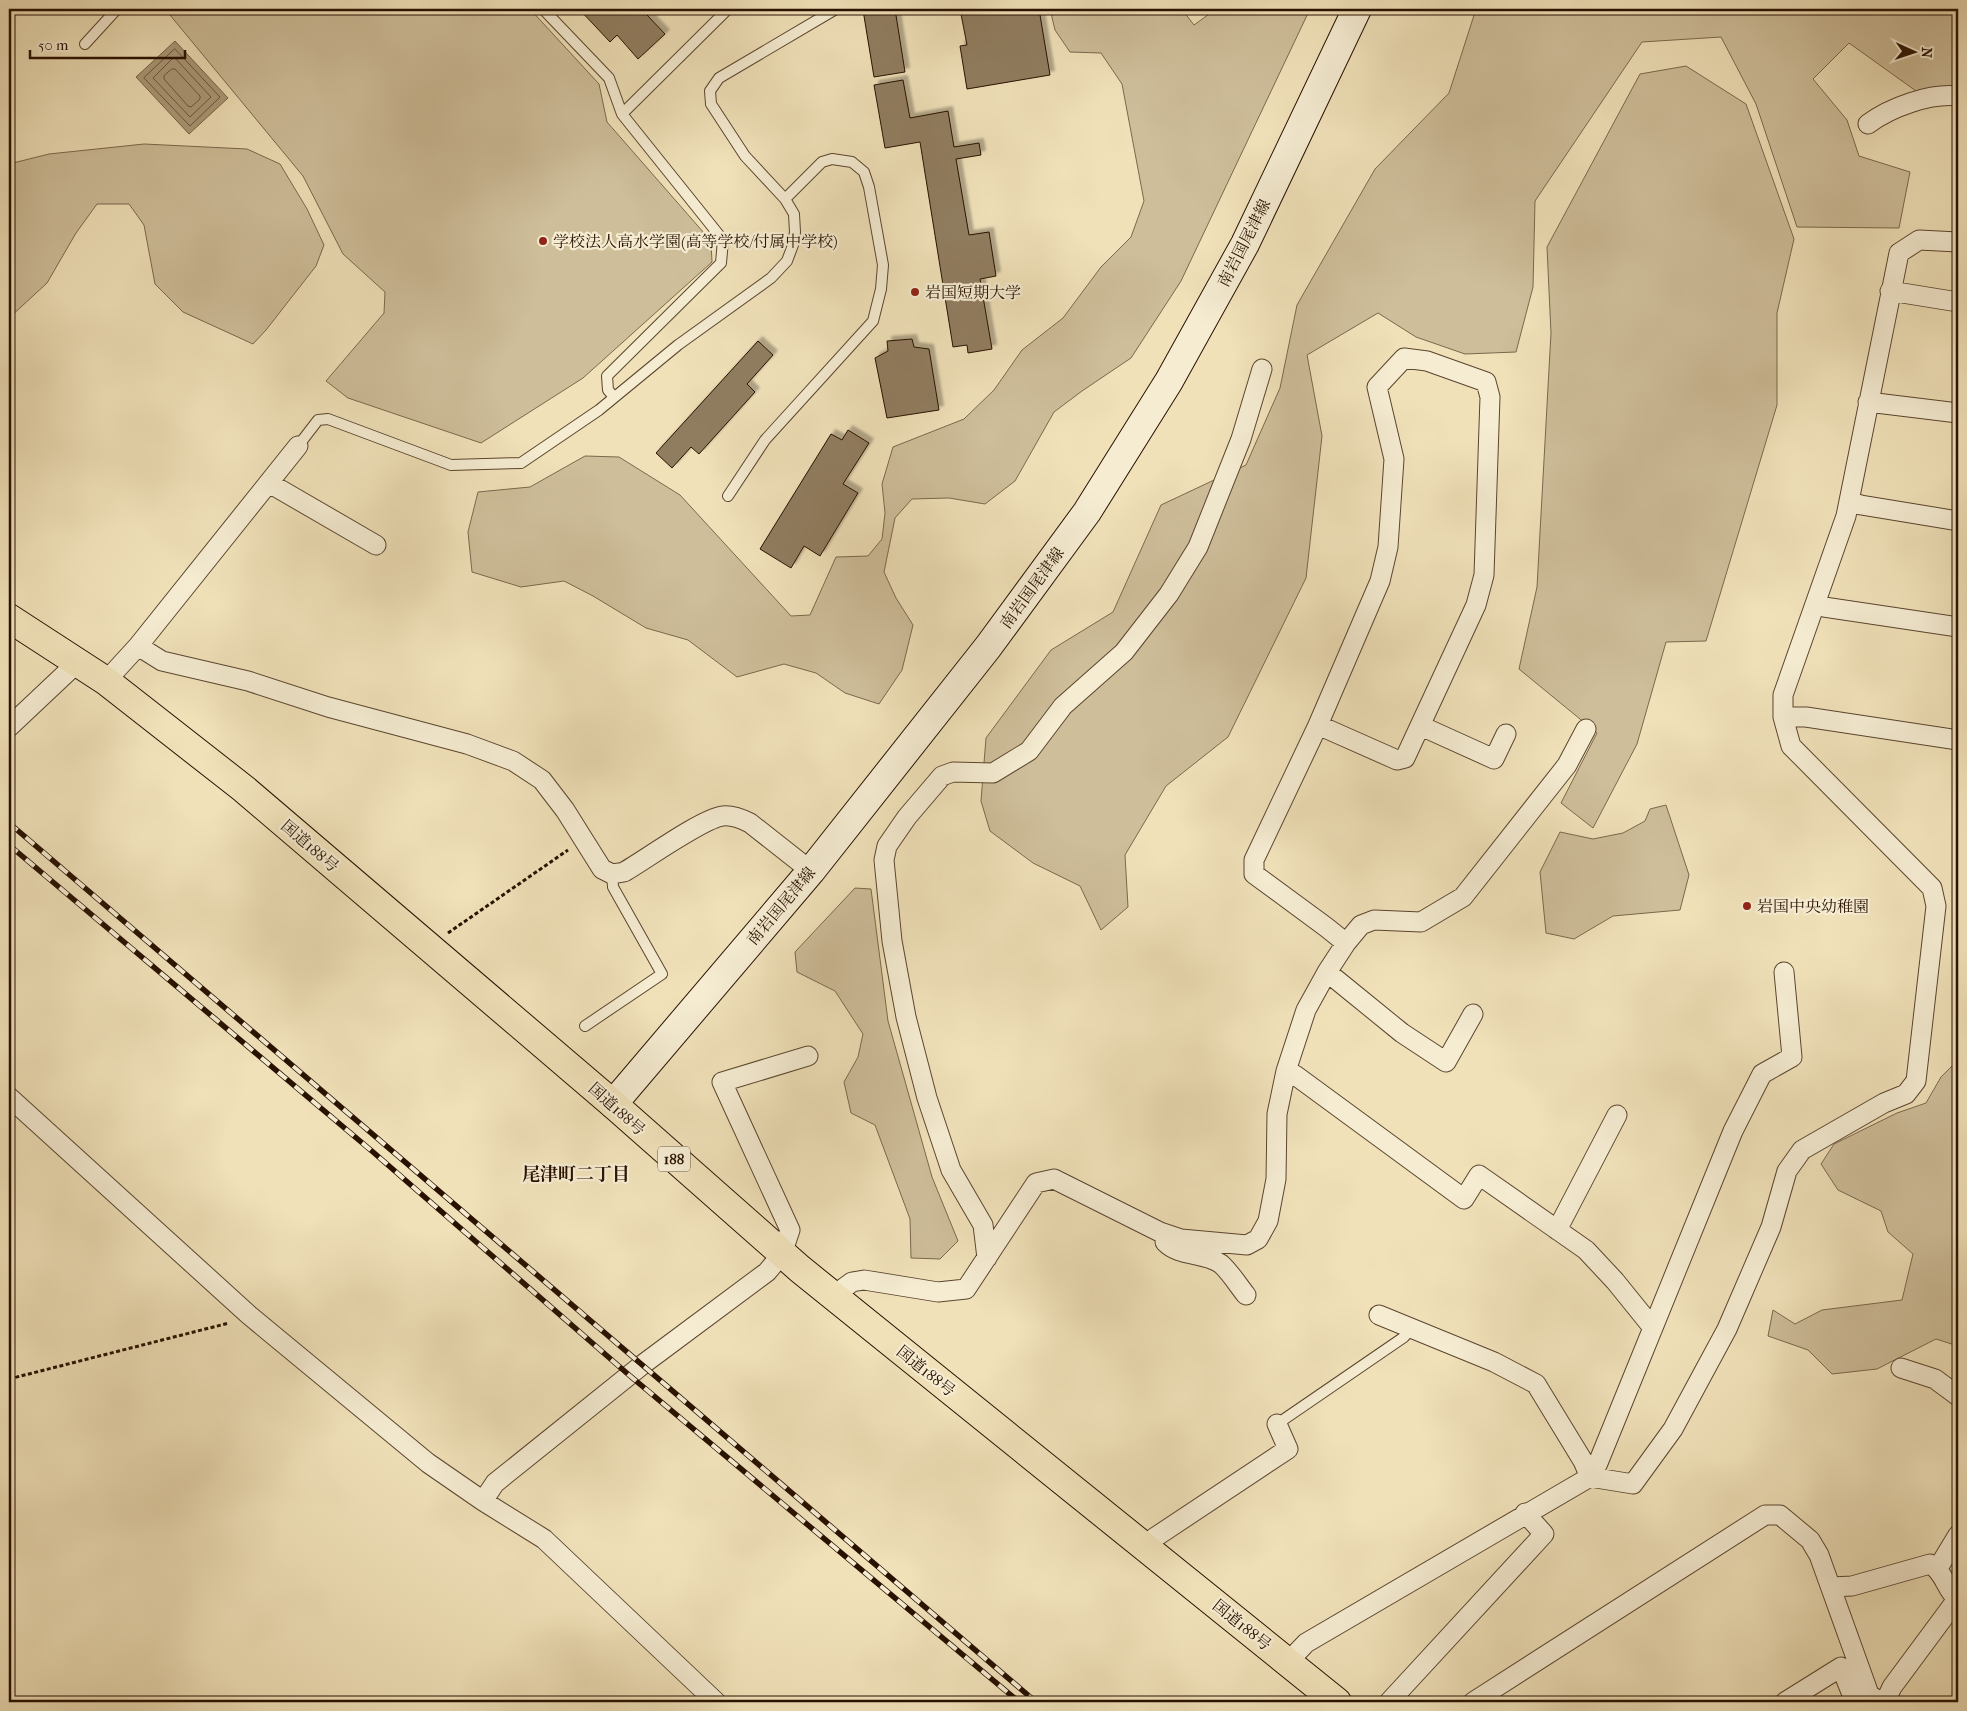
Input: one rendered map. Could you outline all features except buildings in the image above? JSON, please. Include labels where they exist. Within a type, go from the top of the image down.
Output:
[{"type":"highway","name":"国道188号","points":[[9,618],[106,681],[244,789],[613,1104],[782,1254],[1338,1702]]},
{"type":"main road","name":"南岩国尾津線","points":[[613,1104],[811,871],[988,647],[1087,512],[1169,381],[1245,244],[1356,9]]},
{"type":"street","points":[[1868,124],[1882,114],[1935,95],[1958,96]]},
{"type":"street","points":[[1590,1477],[1633,1484],[1673,1429],[1727,1329],[1771,1227],[1787,1171],[1802,1150],[1884,1103],[1906,1094],[1916,1081],[1936,906],[1932,888],[1791,746],[1783,718],[1783,695],[1846,516],[1899,253],[1919,240],[1958,242]]},
{"type":"street","points":[[1890,292],[1958,302]]},
{"type":"street","points":[[1318,725],[1397,760],[1405,758],[1421,726],[1476,605],[1484,574],[1490,397],[1486,382],[1426,361],[1404,358],[1377,387],[1394,459],[1388,547],[1380,581],[1318,725],[1254,860],[1254,874],[1326,926],[1346,943]]},
{"type":"street","points":[[987,1258],[983,1225],[951,1170],[927,1098],[906,1017],[892,941],[884,860],[887,846],[907,817],[942,776],[953,772],[993,774],[1030,751],[1063,706],[1124,652],[1169,594],[1198,547],[1241,439],[1262,369]]},
{"type":"street","points":[[1868,402],[1958,413]]},
{"type":"street","points":[[106,681],[138,646],[298,446]]},
{"type":"street","points":[[269,482],[376,545]]},
{"type":"street","points":[[1849,502],[1861,506],[1958,521]]},
{"type":"street","points":[[1815,604],[1824,608],[1958,627]]},
{"type":"street","points":[[138,646],[162,661],[248,681],[328,708],[467,744],[513,760],[542,780],[565,810],[602,869],[612,874],[624,872],[704,822],[723,816],[740,818],[750,823],[811,871]]},
{"type":"street","points":[[9,727],[78,662]]},
{"type":"street","points":[[1783,718],[1806,717],[1958,740]]},
{"type":"street","points":[[1421,726],[1494,759],[1506,734]]},
{"type":"street","points":[[833,1296],[852,1282],[864,1280],[938,1292],[966,1289],[1036,1183],[1054,1179],[1160,1232],[1181,1239],[1247,1246],[1258,1239],[1268,1221],[1276,1178],[1277,1114],[1286,1071],[1306,1010],[1327,972],[1346,943],[1361,926],[1374,920],[1422,922],[1463,897],[1567,765],[1586,729]]},
{"type":"street","points":[[1327,972],[1402,1033],[1446,1062],[1473,1014]]},
{"type":"street","points":[[1288,1662],[1306,1643],[1525,1513],[1590,1477],[1598,1463],[1733,1130],[1762,1074],[1792,1057],[1784,972]]},
{"type":"street","points":[[483,1501],[495,1483],[642,1364],[767,1272],[782,1254],[790,1230],[722,1082],[808,1056]]},
{"type":"street","points":[[1286,1071],[1295,1075],[1464,1199],[1479,1175],[1586,1250],[1615,1280],[1653,1328]]},
{"type":"street","points":[[9,1097],[249,1315],[428,1463],[483,1501],[544,1539],[716,1702]]},
{"type":"street","points":[[1557,1230],[1617,1115]]},
{"type":"street","points":[[1160,1232],[1166,1244],[1221,1264],[1246,1295]]},
{"type":"street","points":[[1379,1315],[1494,1362],[1536,1384],[1584,1461],[1590,1477]]},
{"type":"street","points":[[1902,1368],[1935,1379],[1958,1396]]},
{"type":"street","points":[[1144,1547],[1154,1538],[1288,1450],[1277,1424]]},
{"type":"street","points":[[1389,1702],[1544,1534],[1525,1513]]},
{"type":"street","points":[[1473,1702],[1765,1515],[1780,1515],[1810,1540],[1819,1555],[1832,1587],[1869,1694],[1879,1702]]},
{"type":"street","points":[[1938,1568],[1958,1535]]},
{"type":"street","points":[[1832,1587],[1852,1586],[1930,1564],[1938,1568],[1950,1592],[1958,1599],[1892,1687],[1885,1702]]},
{"type":"street","points":[[1785,1702],[1842,1667],[1855,1702]]},
{"type":"lane","points":[[85,44],[117,9]]},
{"type":"lane","points":[[543,9],[609,78],[622,114],[723,240],[721,263],[607,376],[608,390],[614,397]]},
{"type":"lane","points":[[622,114],[728,9]]},
{"type":"lane","points":[[298,446],[318,420],[328,419],[452,465],[521,463],[599,410],[678,345],[771,278],[787,261],[793,245],[795,232],[794,214],[785,199],[745,156],[711,104],[710,91],[719,78],[836,9]]},
{"type":"lane","points":[[728,496],[765,440],[874,321],[881,288],[882,266],[870,188],[864,172],[852,162],[832,159],[822,162],[785,199]]},
{"type":"lane","points":[[585,1026],[662,974],[613,887],[612,874]]},
{"type":"lane","points":[[1277,1424],[1404,1337],[1412,1328]]},
{"type":"path","points":[[429,947],[583,839]]},
{"type":"path","points":[[9,1379],[236,1321],[249,1315]]},
{"type":"shaded area","name":"学校法人高水学園(高等学校/付属中学校)","points":[[165,9],[530,9],[599,84],[607,122],[711,241],[712,262],[583,378],[481,443],[348,398],[326,381],[384,313],[385,292],[343,254],[303,176]]},
{"type":"shaded area","points":[[1050,9],[1185,9],[1184,12],[1194,25],[1216,9],[1310,9],[1181,281],[1131,358],[1054,412],[1015,481],[985,504],[949,498],[912,499],[895,518],[884,572],[896,598],[913,625],[902,670],[879,704],[845,693],[816,673],[784,664],[737,677],[688,640],[646,628],[564,581],[521,587],[472,572],[468,532],[478,492],[530,487],[585,456],[619,457],[680,495],[791,616],[810,615],[836,557],[868,556],[882,539],[885,513],[882,484],[893,447],[964,419],[994,390],[1022,350],[1063,318],[1101,267],[1131,237],[1144,201],[1122,84],[1101,53],[1070,52],[1055,30]]},
{"type":"shaded area","points":[[1476,9],[1958,9],[1958,87],[1916,91],[1849,43],[1813,79],[1847,120],[1859,156],[1910,172],[1899,228],[1797,227],[1756,104],[1721,37],[1642,42],[1535,201],[1533,287],[1516,352],[1465,354],[1416,337],[1378,313],[1307,355],[1322,436],[1306,578],[1228,737],[1166,786],[1125,855],[1128,907],[1101,930],[1080,886],[1033,863],[990,831],[981,801],[986,738],[1051,650],[1113,612],[1161,505],[1246,465],[1280,388],[1297,305],[1375,169],[1449,93]]},
{"type":"shaded area","points":[[1686,66],[1746,104],[1794,239],[1777,313],[1777,405],[1706,641],[1666,642],[1637,744],[1593,828],[1561,803],[1597,733],[1519,669],[1537,587],[1551,333],[1547,247],[1640,74]]},
{"type":"shaded area","points":[[144,144],[247,149],[280,164],[307,209],[324,245],[316,266],[253,344],[183,312],[155,284],[144,225],[129,204],[97,204],[76,233],[47,283],[9,318],[9,164],[49,154]]},
{"type":"shaded area","points":[[1666,805],[1689,875],[1680,910],[1613,916],[1574,939],[1546,933],[1540,872],[1560,832],[1593,839],[1623,833],[1645,821],[1650,809]]},
{"type":"shaded area","points":[[855,888],[871,889],[888,1021],[932,1177],[958,1241],[940,1259],[911,1258],[910,1219],[875,1125],[851,1113],[844,1082],[858,1057],[863,1034],[835,991],[797,972],[795,952]]},
{"type":"shaded area","points":[[1958,1060],[1958,1346],[1936,1339],[1877,1369],[1832,1374],[1808,1350],[1768,1336],[1773,1310],[1795,1324],[1822,1310],[1902,1300],[1913,1254],[1888,1232],[1881,1211],[1838,1190],[1821,1164],[1834,1144],[1897,1113],[1926,1103],[1941,1077]]},
{"type":"water","points":[[175,41],[228,98],[189,134],[136,77]]},
{"type":"railway","points":[[9,823],[1036,1702]]},
{"type":"railway","points":[[9,845],[373,1152],[629,1375],[1019,1702]]},
{"type":"place","name":"学校法人高水学園(高等学校/付属中学校)","points":[[543,241]]},
{"type":"place","name":"岩国短期大学","points":[[915,292]]},
{"type":"place","name":"岩国中央幼稚園","points":[[1747,906]]},
{"type":"district","name":"尾津町二丁目","points":[[576,1174]]}]
